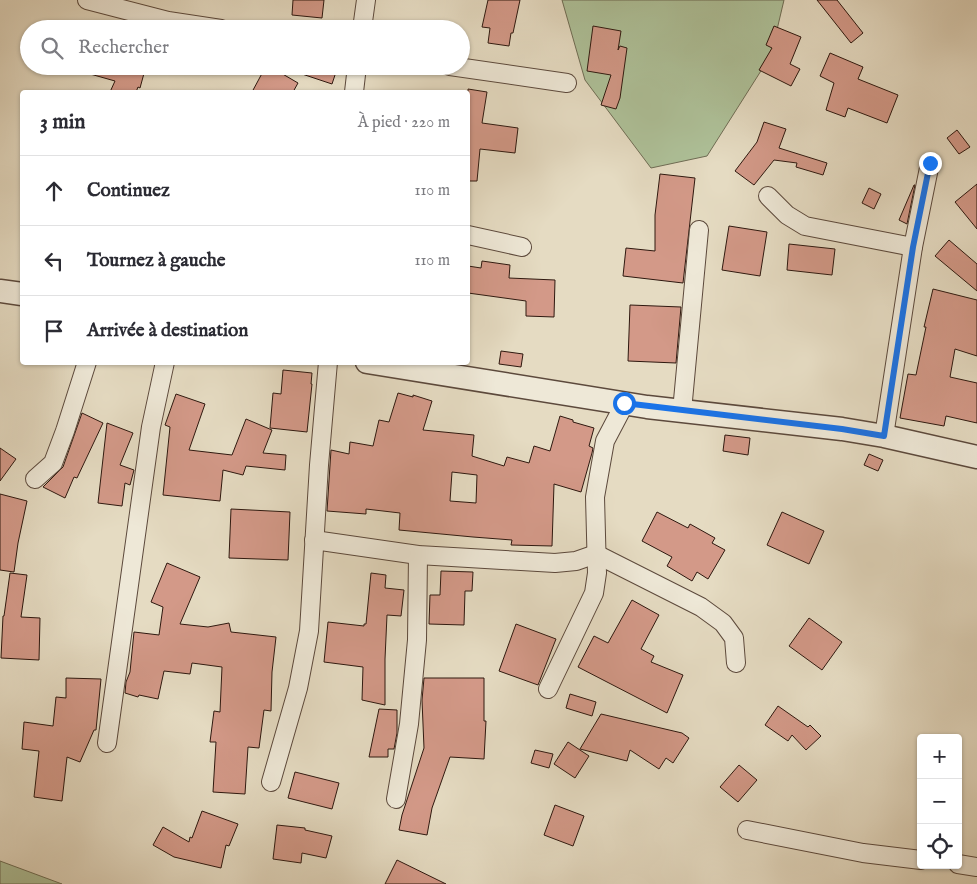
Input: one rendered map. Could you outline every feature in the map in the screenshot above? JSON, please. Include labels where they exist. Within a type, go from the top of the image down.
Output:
[{"type":"street","points":[[87,0],[164,20]]},
{"type":"street","points":[[363,20],[366,0]]},
{"type":"street","points":[[470,69],[567,83]]},
{"type":"street","points":[[354,90],[356,75]]},
{"type":"street","points":[[884,436],[913,247],[930,163]]},
{"type":"street","points":[[768,196],[787,215],[805,226],[913,247]]},
{"type":"street","points":[[682,411],[699,230]]},
{"type":"street","points":[[470,235],[522,247]]},
{"type":"street","points":[[0,291],[20,294]]},
{"type":"street","points":[[35,480],[53,463],[86,365]]},
{"type":"street","points":[[107,743],[152,427],[164,365]]},
{"type":"street","points":[[271,782],[298,688],[309,631],[319,465],[328,365]]},
{"type":"street","points":[[386,365],[624,403],[842,429],[884,436],[977,457]]},
{"type":"street","points":[[548,689],[594,593],[597,573],[595,497],[605,441],[624,403]]},
{"type":"street","points":[[314,540],[418,555],[555,563],[576,560],[596,554],[701,607],[723,623],[734,638],[736,663]]},
{"type":"street","points":[[396,799],[409,724],[417,640],[418,555]]},
{"type":"street","points":[[748,830],[863,854],[917,860]]},
{"type":"street","points":[[962,865],[977,867]]},
{"type":"green space","points":[[562,0],[784,0],[771,55],[707,156],[651,168],[585,80]]},
{"type":"green space","points":[[0,861],[62,884],[0,884]]},
{"type":"building","points":[[293,0],[324,0],[322,18],[292,15]]},
{"type":"building","points":[[488,0],[520,0],[509,46],[488,43],[490,28],[482,27]]},
{"type":"building","points":[[817,0],[837,0],[863,33],[851,43]]},
{"type":"building","points":[[593,26],[621,31],[618,50],[620,46],[627,48],[620,98],[616,109],[601,105],[611,75],[587,71]]},
{"type":"building","points":[[774,26],[801,37],[790,64],[800,69],[791,86],[759,70],[772,48],[766,45]]},
{"type":"building","points":[[830,53],[863,67],[858,79],[898,95],[887,123],[848,108],[845,117],[826,110],[834,83],[820,76]]},
{"type":"building","points":[[94,75],[144,75],[140,88],[138,87],[137,90],[111,90],[115,81]]},
{"type":"building","points":[[261,75],[284,75],[298,83],[294,90],[253,90]]},
{"type":"building","points":[[305,75],[335,75],[332,84]]},
{"type":"building","points":[[468,89],[487,92],[482,123],[518,128],[515,153],[480,149],[477,181],[470,181],[470,90]]},
{"type":"building","points":[[764,122],[786,129],[779,148],[827,163],[823,175],[796,167],[797,163],[774,160],[754,185],[735,171],[757,142]]},
{"type":"building","points":[[957,130],[970,147],[959,154],[947,138]]},
{"type":"building","points":[[660,174],[695,178],[683,283],[623,276],[626,248],[655,251],[655,215]]},
{"type":"building","points":[[977,184],[977,229],[955,202]]},
{"type":"building","points":[[915,185],[907,224],[899,220]]},
{"type":"building","points":[[869,188],[881,194],[874,209],[862,203]]},
{"type":"building","points":[[729,226],[767,232],[760,276],[722,270]]},
{"type":"building","points":[[949,240],[977,264],[977,291],[935,256]]},
{"type":"building","points":[[789,244],[835,249],[832,275],[787,270]]},
{"type":"building","points":[[482,261],[510,265],[509,278],[555,280],[554,317],[526,316],[526,301],[470,293],[470,266],[481,268]]},
{"type":"building","points":[[933,289],[977,300],[977,356],[955,349],[950,377],[977,383],[977,423],[946,416],[944,426],[900,418],[908,374],[916,375]]},
{"type":"building","points":[[630,305],[681,307],[676,363],[628,361]]},
{"type":"building","points":[[501,351],[523,354],[521,367],[499,364]]},
{"type":"building","points":[[283,370],[312,373],[307,432],[270,428],[273,393],[281,394]]},
{"type":"building","points":[[398,393],[432,401],[423,430],[474,435],[472,456],[504,466],[507,457],[529,463],[534,446],[550,451],[560,416],[594,428],[589,446],[593,448],[581,492],[554,484],[552,546],[511,545],[512,540],[399,530],[400,513],[366,509],[366,514],[327,511],[331,450],[349,454],[350,442],[373,446],[379,420],[389,422]],"holes":[[[452,472],[477,475],[476,503],[450,501]]]},
{"type":"building","points":[[176,394],[205,404],[189,450],[232,455],[246,419],[272,430],[263,453],[286,455],[285,470],[246,466],[243,475],[223,470],[220,501],[163,495],[170,427],[165,425]]},
{"type":"building","points":[[82,413],[103,423],[77,478],[74,477],[65,498],[43,487],[63,467]]},
{"type":"building","points":[[107,423],[133,433],[120,465],[134,470],[130,485],[125,483],[122,506],[98,503]]},
{"type":"building","points":[[725,435],[750,438],[748,455],[723,451]]},
{"type":"building","points":[[0,448],[16,459],[0,481]]},
{"type":"building","points":[[869,454],[883,460],[878,471],[864,465]]},
{"type":"building","points":[[0,494],[27,501],[14,572],[0,570]]},
{"type":"building","points":[[231,509],[290,512],[288,560],[229,558]]},
{"type":"building","points":[[657,512],[688,528],[690,524],[715,538],[712,543],[725,550],[708,579],[697,572],[692,581],[667,566],[672,557],[642,541]]},
{"type":"building","points":[[782,512],[824,531],[809,564],[767,545]]},
{"type":"building","points":[[167,563],[200,577],[180,624],[208,627],[229,623],[231,632],[276,637],[272,672],[271,711],[264,710],[259,748],[248,747],[245,794],[213,792],[216,742],[210,742],[214,711],[220,712],[222,667],[192,663],[190,674],[164,671],[158,699],[139,695],[138,697],[125,693],[126,682],[130,672],[134,632],[159,635],[163,607],[151,602]]},
{"type":"building","points":[[441,571],[473,572],[472,591],[465,591],[464,625],[429,624],[430,595],[440,595]]},
{"type":"building","points":[[10,573],[27,575],[21,617],[40,618],[39,660],[1,658],[3,616]]},
{"type":"building","points":[[371,573],[386,575],[385,588],[404,590],[401,616],[387,615],[385,705],[362,700],[363,667],[324,662],[328,622],[364,626],[366,624]]},
{"type":"building","points":[[632,600],[659,615],[641,649],[654,656],[651,662],[683,675],[667,713],[578,667],[594,636],[608,643]]},
{"type":"building","points":[[809,618],[842,642],[822,670],[789,646]]},
{"type":"building","points":[[516,624],[556,639],[538,685],[499,671]]},
{"type":"building","points":[[66,678],[101,679],[96,730],[94,730],[80,762],[67,757],[62,801],[34,797],[39,751],[22,749],[24,722],[53,726],[56,697],[66,698]]},
{"type":"building","points":[[424,678],[484,678],[484,721],[486,721],[484,759],[450,757],[432,808],[427,835],[399,830],[402,815],[424,748],[422,700]]},
{"type":"building","points":[[570,694],[596,702],[592,716],[566,708]]},
{"type":"building","points":[[778,706],[808,727],[810,725],[821,736],[806,750],[792,735],[788,741],[765,725]]},
{"type":"building","points":[[379,709],[397,710],[397,733],[394,749],[388,749],[388,757],[369,757]]},
{"type":"building","points":[[601,714],[682,733],[689,738],[673,763],[666,758],[659,769],[630,750],[627,761],[580,749]]},
{"type":"building","points":[[568,742],[589,756],[575,778],[554,764]]},
{"type":"building","points":[[535,750],[553,754],[549,768],[531,763]]},
{"type":"building","points":[[739,765],[757,780],[738,802],[720,787]]},
{"type":"building","points":[[295,772],[339,783],[332,809],[288,798]]},
{"type":"building","points":[[555,805],[584,816],[573,846],[544,835]]},
{"type":"building","points":[[202,811],[238,824],[229,846],[226,845],[221,868],[174,857],[153,845],[163,827],[189,842]]},
{"type":"building","points":[[277,825],[305,828],[305,830],[332,836],[326,858],[302,853],[301,863],[273,859]]},
{"type":"building","points":[[397,860],[446,884],[385,884]]},
{"type":"route","points":[[624,403],[842,429],[884,436],[913,247],[930,163]]}]
